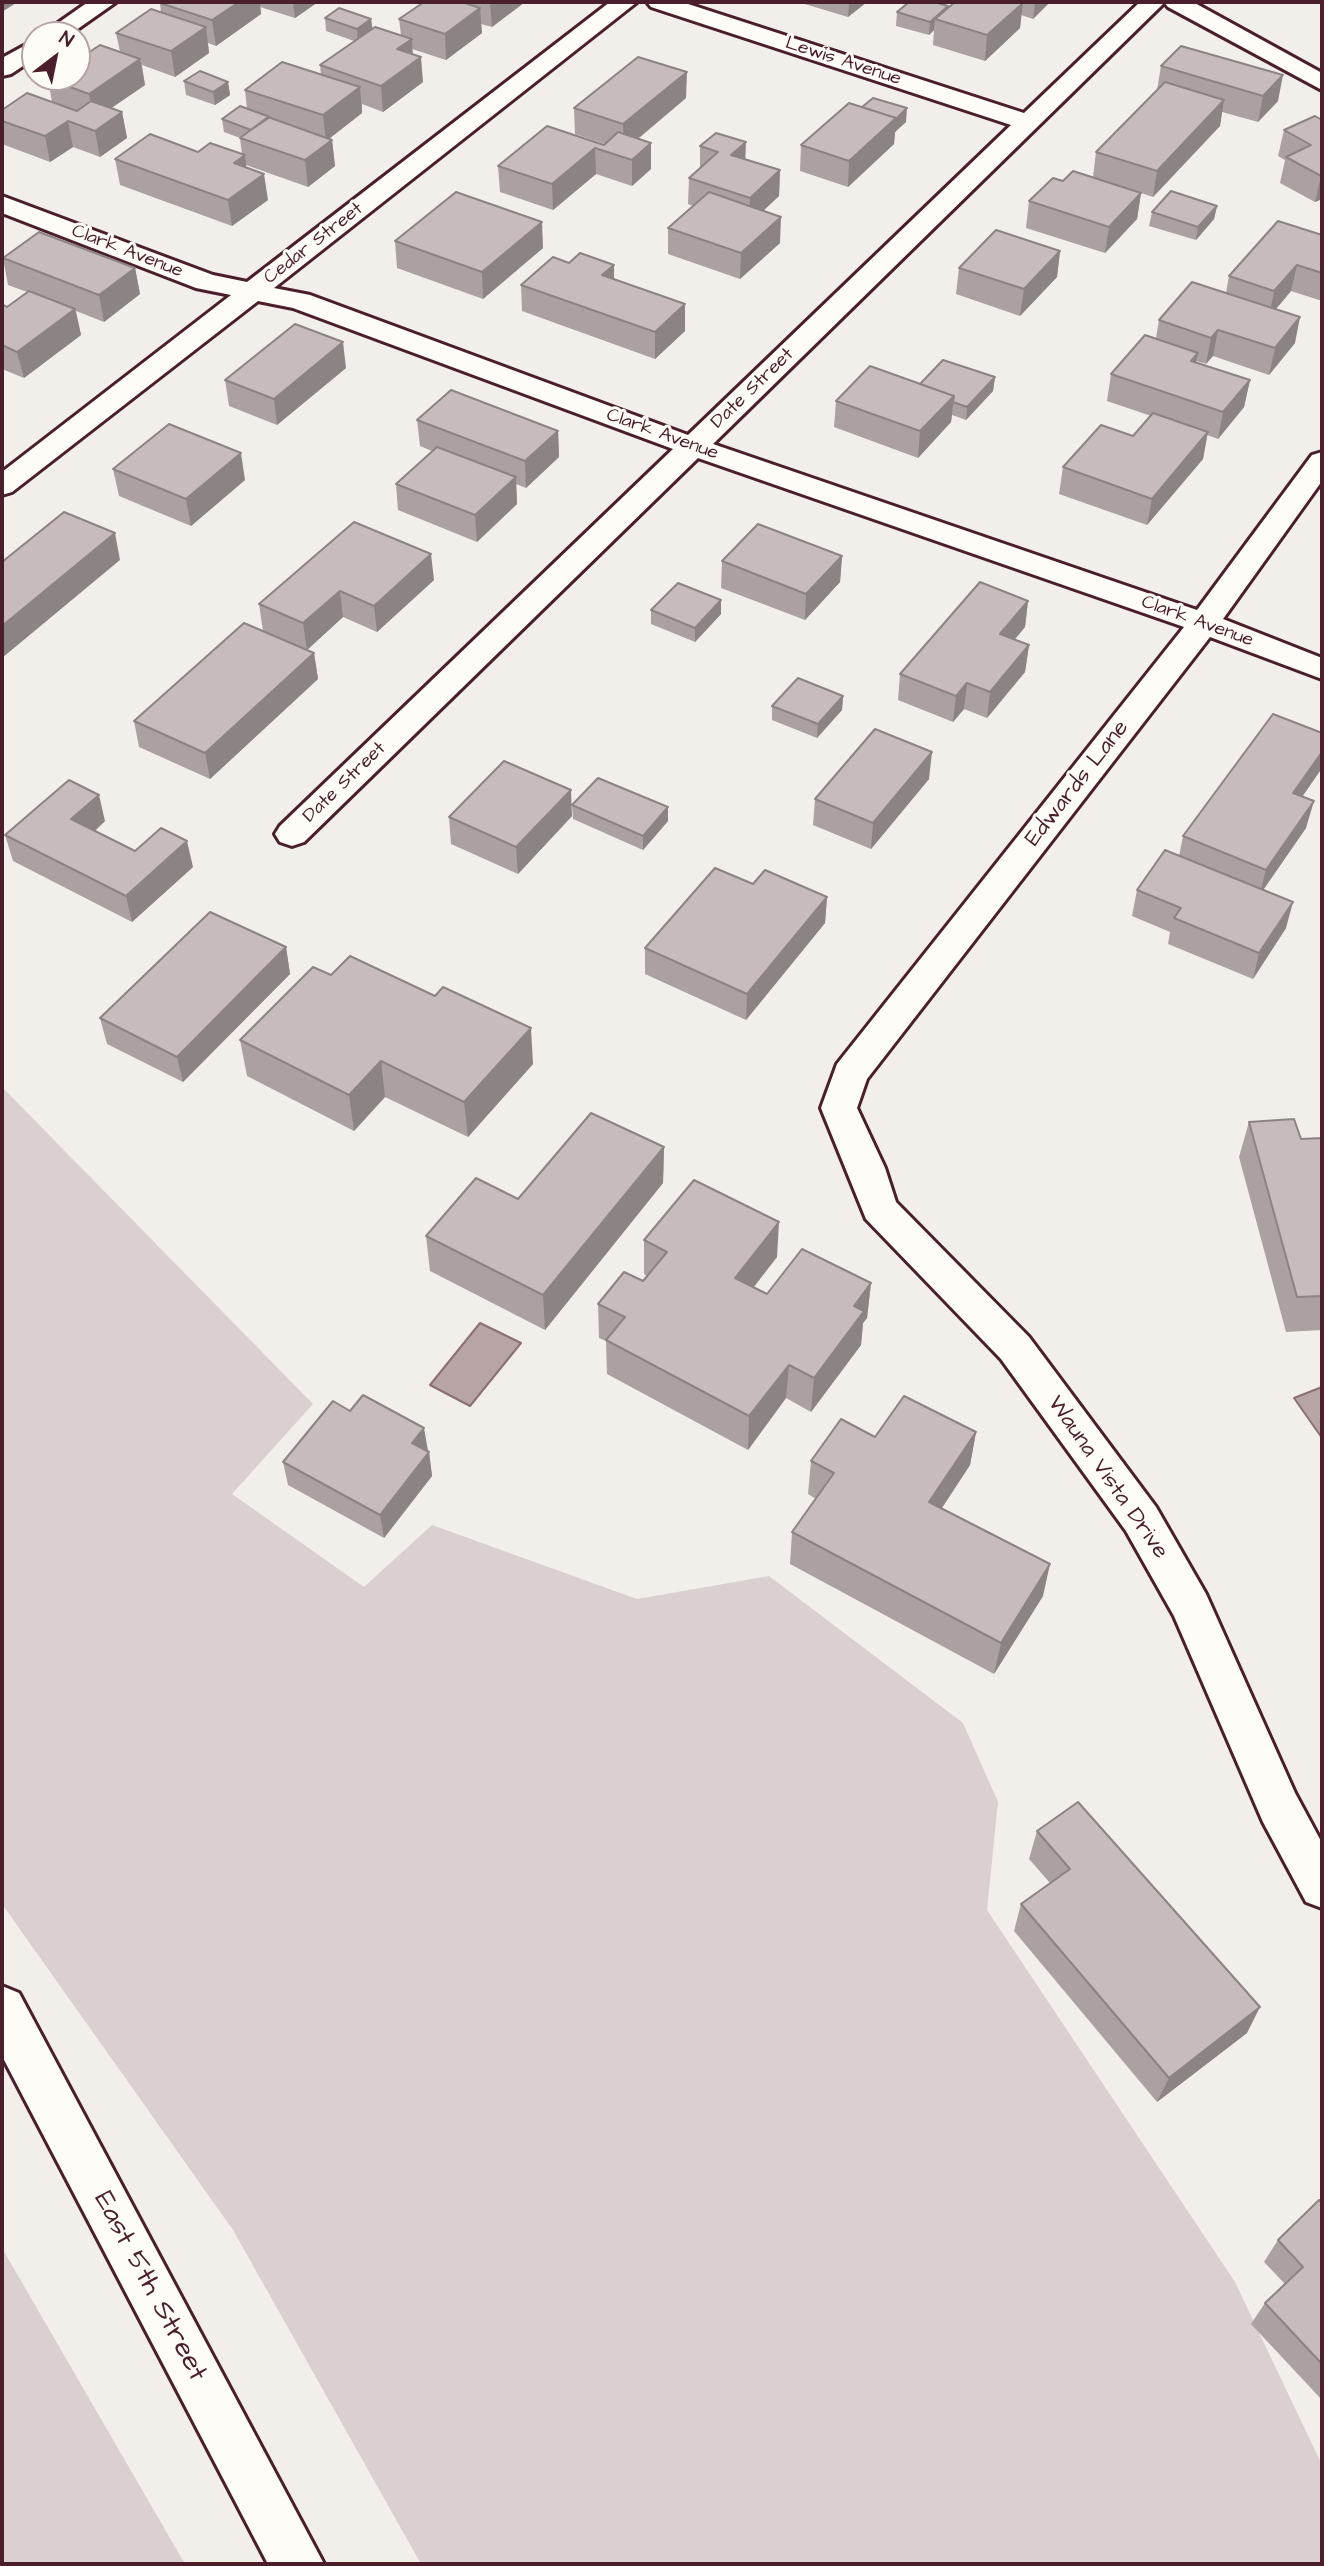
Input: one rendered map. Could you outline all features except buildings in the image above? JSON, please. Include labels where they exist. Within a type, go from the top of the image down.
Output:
[{"type":"street","points":[[75,21],[104,2]]},
{"type":"street","name":"Cedar Street","points":[[2,486],[625,2]]},
{"type":"street","name":"Lewis Avenue","points":[[659,2],[1026,122]]},
{"type":"street","name":"Date Street","points":[[292,834],[1153,2]]},
{"type":"street","points":[[1176,2],[1322,83]]},
{"type":"street","points":[[2,69],[21,56]]},
{"type":"street","name":"Clark Avenue","points":[[2,204],[206,282],[300,301],[693,447],[1204,623],[1322,670]]},
{"type":"street","name":"Edwards Lane","points":[[839,1108],[850,1074],[1204,623],[1322,461]]},
{"type":"street","name":"Wauna Vista Drive","points":[[839,1108],[866,1168],[879,1209],[1015,1348],[1141,1519],[1191,1606],[1279,1807],[1322,1887]]},
{"type":"street","name":"East 5th Street","points":[[2,2009],[297,2564]]},
{"type":"shaded area","points":[[2,1087],[313,1404],[232,1494],[364,1587],[432,1525],[637,1599],[769,1576],[963,1723],[998,1802],[987,1910],[1235,2282],[1322,2465],[1322,2564],[421,2564],[233,2230],[2,1904]]},
{"type":"shaded area","points":[[480,1323],[521,1343],[470,1406],[430,1385]]},
{"type":"shaded area","points":[[1322,1387],[1322,1438],[1294,1398]]},
{"type":"shaded area","points":[[2,2248],[185,2564],[2,2564]]}]
